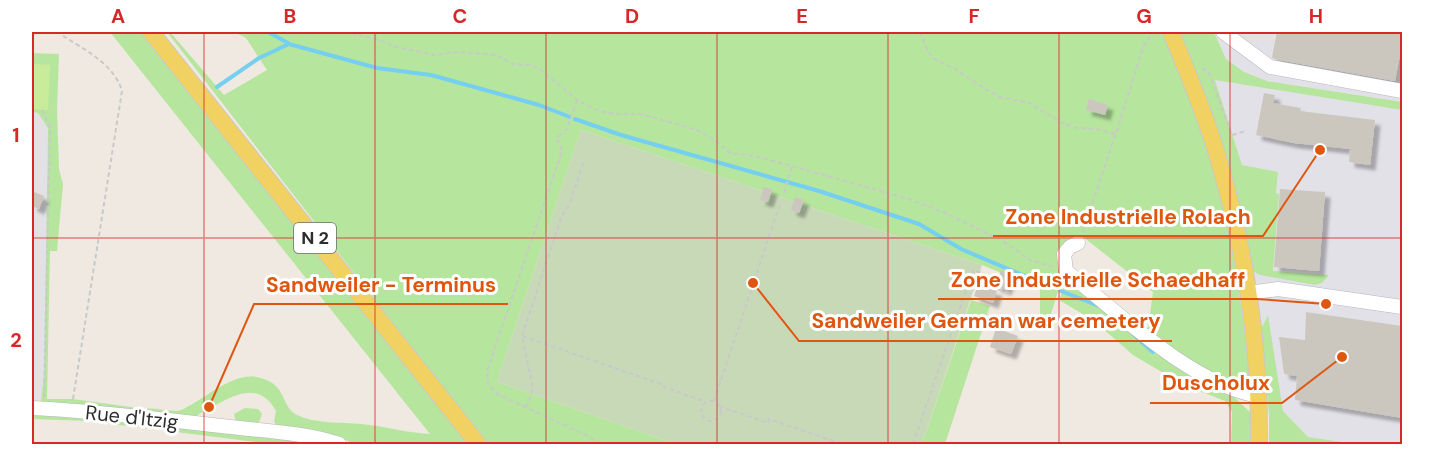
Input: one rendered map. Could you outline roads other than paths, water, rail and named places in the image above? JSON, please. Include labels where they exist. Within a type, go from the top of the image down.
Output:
[{"type":"main road","name":"N 2","points":[[151,32],[478,444]]},
{"type":"main road","points":[[1171,32],[1216,151],[1234,218],[1248,292],[1259,396],[1259,444]]},
{"type":"street","points":[[1223,32],[1270,67],[1402,91]]},
{"type":"street","points":[[1078,243],[1064,254],[1066,271],[1147,336],[1204,375],[1243,394],[1259,396]]},
{"type":"street","points":[[1248,292],[1278,289],[1402,307]]},
{"type":"street","name":"Rue d'Itzig","points":[[37,409],[71,410],[268,432],[339,444]]},
{"type":"waterway","points":[[268,32],[288,43]]},
{"type":"waterway","points":[[217,87],[259,58],[289,44],[377,68],[431,75],[539,105],[570,117]]},
{"type":"waterway","points":[[575,119],[621,135],[819,191],[919,224],[961,249],[1046,285]]},
{"type":"waterway","points":[[1061,291],[1099,306]]},
{"type":"waterway","points":[[1133,334],[1153,352]]},
{"type":"place","name":"Zone Industrielle Rolach","points":[[1320,150]]},
{"type":"place","name":"Sandweiler German war cemetery","points":[[753,283]]},
{"type":"place","name":"Zone Industrielle Schaedhaff","points":[[1326,304]]},
{"type":"place","name":"Duscholux","points":[[1342,357]]},
{"type":"place","name":"Sandweiler - Terminus","points":[[209,407]]}]
